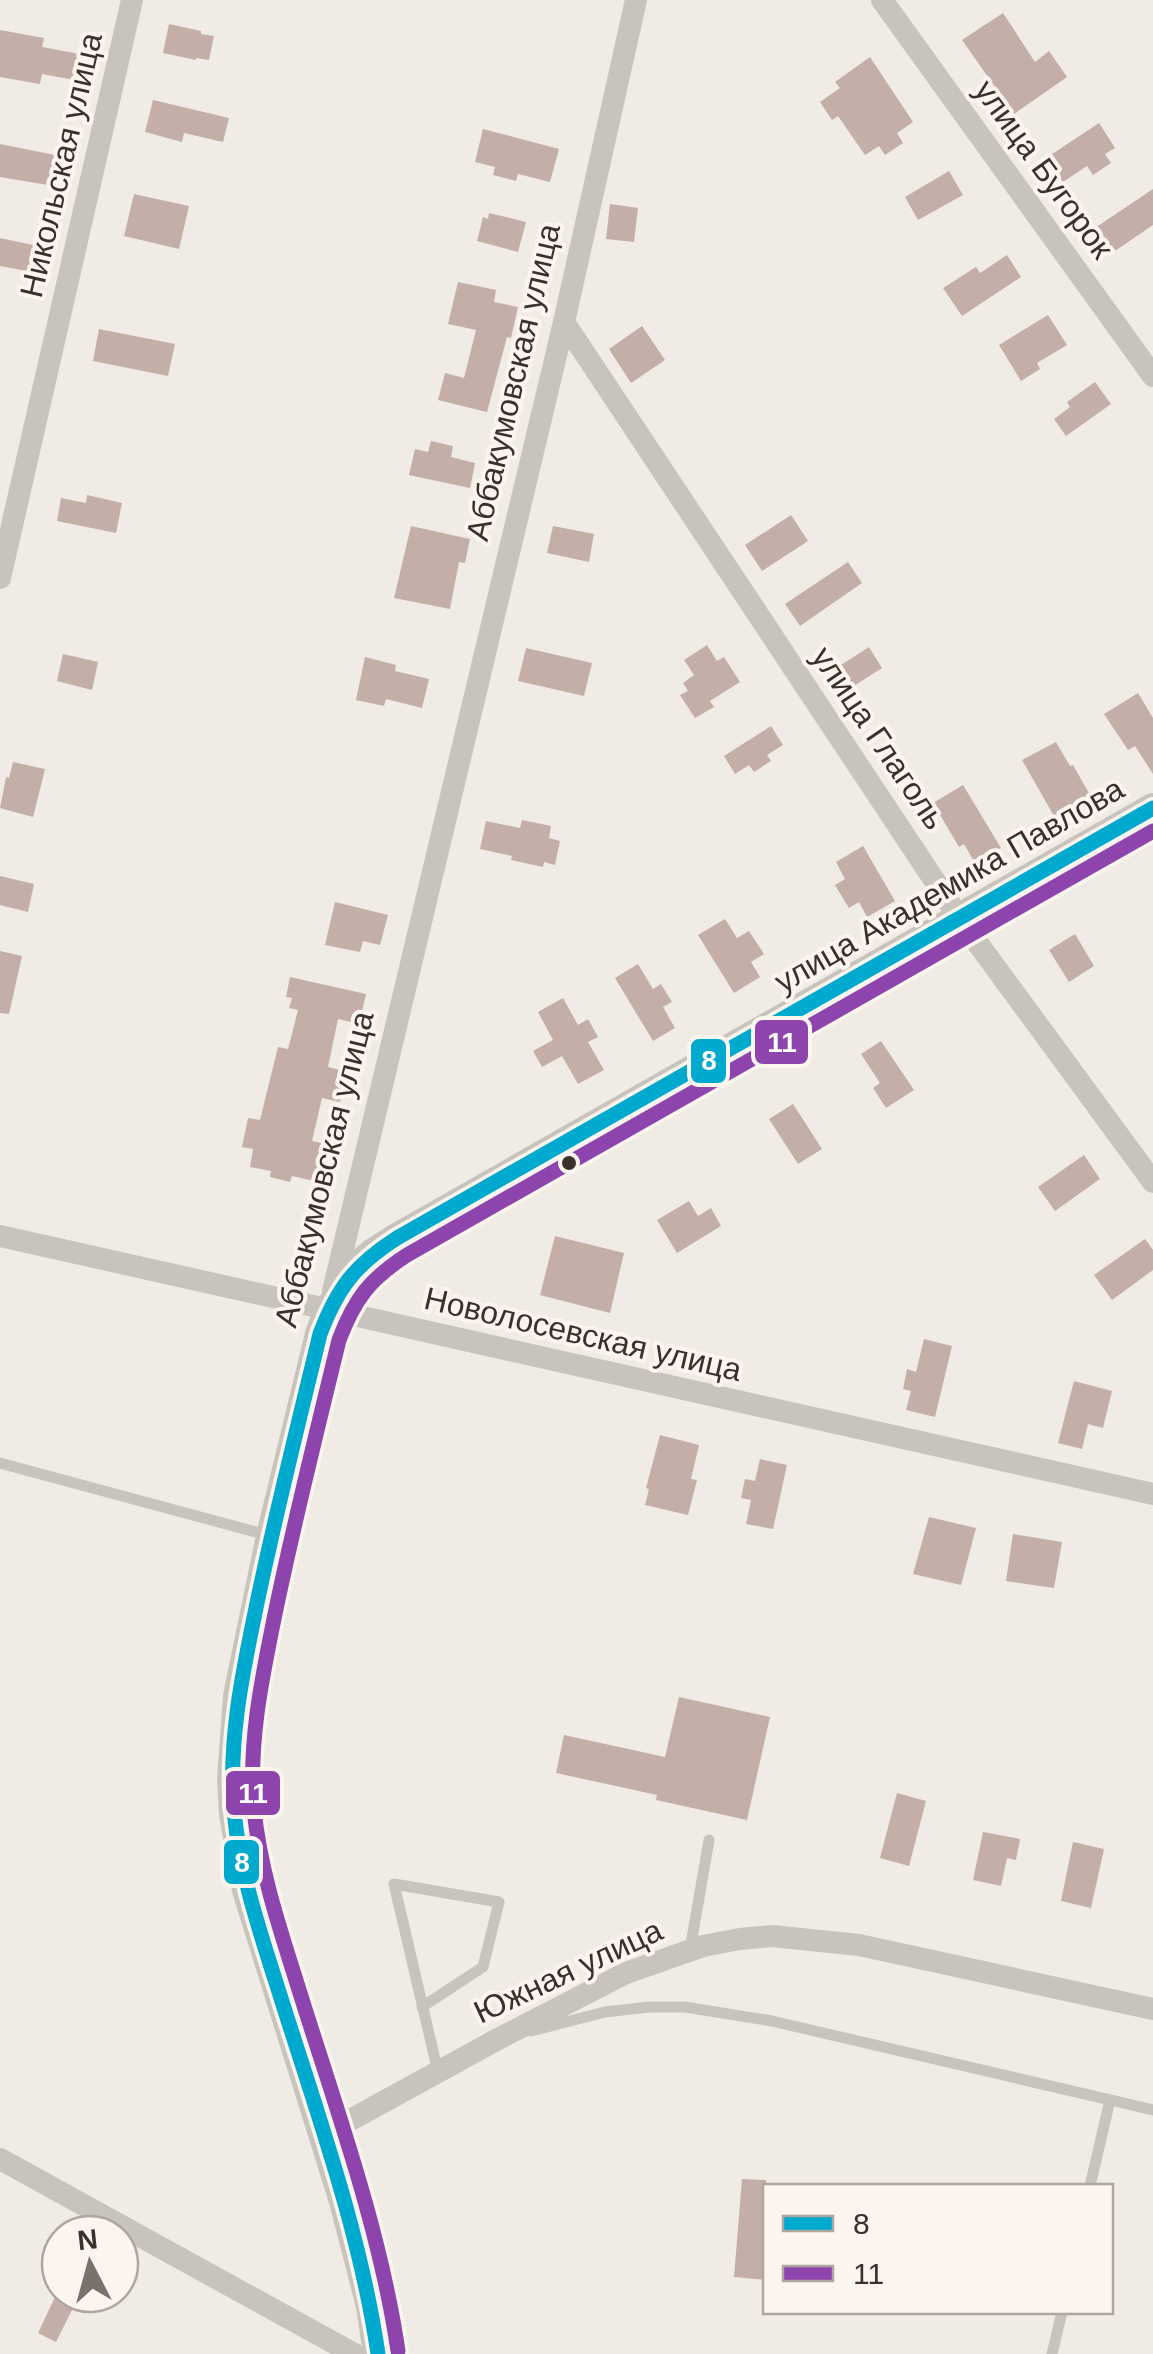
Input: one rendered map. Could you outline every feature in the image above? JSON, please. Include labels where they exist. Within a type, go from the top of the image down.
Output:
[{"type":"street","name":"Никольская улица","points":[[0,578],[132,0]]},
{"type":"street","name":"Аббакумовская улица","points":[[378,2354],[361,2261],[247,1890],[232,1778],[238,1696],[310,1368],[328,1310],[564,322],[636,0]]},
{"type":"street","name":"улица Бугорок","points":[[882,0],[1153,376]]},
{"type":"street","name":"улица Глаголь","points":[[564,322],[960,919],[1153,1182]]},
{"type":"street","name":"улица Академика Павлова","points":[[328,1310],[354,1270],[397,1238],[1153,808]]},
{"type":"street","name":"Новолосевская улица","points":[[0,1236],[1153,1494]]},
{"type":"street","name":"Южная улица","points":[[323,2134],[626,1973],[690,1950],[740,1939],[772,1936],[859,1945],[1153,2009]]},
{"type":"street","points":[[0,2158],[354,2354]]},
{"type":"lane","points":[[0,1463],[272,1536]]},
{"type":"lane","points":[[690,1950],[709,1840]]},
{"type":"lane","points":[[422,2007],[483,1967],[498,1902],[394,1884],[422,2007],[438,2072]]},
{"type":"lane","points":[[498,2039],[605,2012],[685,2007],[772,2021],[1153,2110]]},
{"type":"lane","points":[[1090,2184],[1110,2100]]},
{"type":"lane","points":[[1052,2354],[1062,2314]]},
{"type":"building","points":[[1003,13],[1035,62],[1049,51],[1067,77],[1014,114],[962,40]]},
{"type":"building","points":[[169,24],[214,36],[209,60],[163,53]]},
{"type":"building","points":[[0,30],[44,38],[42,47],[85,55],[80,81],[42,74],[40,84],[0,77]]},
{"type":"building","points":[[870,57],[913,122],[897,133],[903,143],[885,155],[879,146],[865,155],[838,116],[832,120],[820,102],[840,88],[835,82]]},
{"type":"building","points":[[153,100],[229,118],[223,142],[184,133],[182,142],[145,132]]},
{"type":"building","points":[[1099,123],[1115,148],[1105,154],[1111,163],[1093,175],[1087,166],[1063,182],[1046,158]]},
{"type":"building","points":[[483,129],[559,149],[550,182],[518,174],[516,181],[493,175],[495,167],[475,162]]},
{"type":"building","points":[[0,144],[60,156],[54,186],[0,177]]},
{"type":"building","points":[[949,171],[963,195],[918,220],[905,197]]},
{"type":"building","points":[[1153,189],[1153,225],[1112,253],[1095,228]]},
{"type":"building","points":[[134,194],[189,206],[179,249],[124,236]]},
{"type":"building","points":[[610,204],[638,208],[634,242],[606,239]]},
{"type":"building","points":[[489,213],[526,222],[518,252],[477,241],[483,217],[488,219]]},
{"type":"building","points":[[0,238],[38,246],[32,272],[0,266]]},
{"type":"building","points":[[1007,255],[1021,277],[962,316],[943,288],[976,267],[980,273]]},
{"type":"building","points":[[458,282],[496,290],[494,302],[518,307],[487,412],[438,400],[445,373],[464,378],[476,330],[448,324]]},
{"type":"building","points":[[1048,315],[1067,345],[1037,363],[1040,369],[1021,381],[999,345]]},
{"type":"building","points":[[642,326],[665,360],[631,383],[609,349]]},
{"type":"building","points":[[99,329],[175,344],[168,376],[93,361]]},
{"type":"building","points":[[1095,382],[1111,404],[1066,436],[1054,419],[1070,407],[1067,402]]},
{"type":"building","points":[[431,441],[453,446],[451,457],[475,463],[470,488],[409,475],[415,449],[428,452]]},
{"type":"building","points":[[87,495],[122,503],[116,533],[57,521],[61,498],[86,503]]},
{"type":"building","points":[[791,515],[808,541],[762,571],[745,545]]},
{"type":"building","points":[[411,526],[470,539],[465,563],[459,562],[450,609],[394,598]]},
{"type":"building","points":[[553,526],[594,534],[589,562],[547,553]]},
{"type":"building","points":[[848,562],[862,583],[800,626],[785,604]]},
{"type":"building","points":[[707,645],[717,661],[724,657],[740,682],[710,701],[714,707],[695,718],[680,695],[688,691],[683,683],[694,675],[684,660]]},
{"type":"building","points":[[869,647],[882,668],[846,691],[833,670]]},
{"type":"building","points":[[526,648],[592,663],[584,696],[518,681]]},
{"type":"building","points":[[63,654],[98,662],[92,690],[57,681]]},
{"type":"building","points":[[365,657],[396,665],[395,671],[429,679],[422,708],[386,699],[384,706],[356,700]]},
{"type":"building","points":[[1138,693],[1153,718],[1153,774],[1135,746],[1128,750],[1104,714]]},
{"type":"building","points":[[771,726],[783,745],[767,755],[771,761],[754,772],[749,765],[735,774],[724,756]]},
{"type":"building","points":[[1056,742],[1090,795],[1054,816],[1022,760]]},
{"type":"building","points":[[13,762],[45,769],[33,817],[0,808]]},
{"type":"building","points":[[963,785],[1001,848],[975,863],[964,844],[959,847],[933,803]]},
{"type":"building","points":[[522,820],[551,826],[549,838],[560,841],[555,865],[544,862],[543,867],[480,849],[486,821],[520,828]]},
{"type":"building","points":[[863,846],[895,901],[867,917],[859,902],[849,908],[835,885],[845,879],[836,862]]},
{"type":"building","points":[[0,876],[34,884],[28,912],[0,905]]},
{"type":"building","points":[[335,902],[388,915],[380,945],[363,941],[360,952],[325,945]]},
{"type":"building","points":[[725,919],[737,938],[749,931],[764,954],[751,962],[760,977],[734,993],[698,935]]},
{"type":"building","points":[[1075,934],[1094,966],[1069,982],[1049,950]]},
{"type":"building","points":[[0,951],[22,956],[9,1014],[0,1013]]},
{"type":"building","points":[[638,964],[653,989],[661,984],[672,1002],[663,1007],[675,1028],[653,1041],[615,978]]},
{"type":"building","points":[[290,977],[366,994],[359,1024],[338,1019],[328,1067],[348,1072],[340,1102],[322,1098],[312,1141],[331,1145],[323,1183],[292,1176],[290,1182],[270,1177],[271,1171],[250,1167],[253,1149],[242,1147],[248,1118],[260,1120],[278,1047],[288,1049],[298,1010],[289,1008],[292,998],[286,997]]},
{"type":"building","points":[[563,998],[578,1025],[588,1019],[598,1037],[588,1042],[604,1070],[578,1084],[562,1056],[542,1067],[533,1051],[553,1040],[538,1012]]},
{"type":"building","points":[[881,1041],[914,1090],[886,1108],[873,1088],[880,1083],[861,1054]]},
{"type":"building","points":[[793,1104],[822,1149],[798,1164],[769,1119]]},
{"type":"building","points":[[1084,1155],[1100,1179],[1055,1211],[1038,1187]]},
{"type":"building","points":[[689,1201],[698,1216],[711,1208],[721,1226],[677,1253],[657,1220]]},
{"type":"building","points":[[555,1236],[624,1253],[610,1313],[540,1295]]},
{"type":"building","points":[[1145,1239],[1153,1250],[1153,1270],[1112,1300],[1094,1275]]},
{"type":"building","points":[[924,1339],[952,1346],[935,1417],[906,1410],[911,1391],[903,1389],[907,1369],[916,1372]]},
{"type":"building","points":[[1074,1381],[1112,1391],[1103,1428],[1088,1424],[1082,1449],[1058,1443]]},
{"type":"building","points":[[660,1435],[699,1445],[691,1479],[697,1480],[688,1515],[645,1505]]},
{"type":"building","points":[[760,1459],[787,1465],[773,1529],[746,1524],[751,1500],[741,1498],[745,1479],[755,1481]]},
{"type":"building","points":[[929,1517],[976,1528],[961,1585],[913,1574]]},
{"type":"building","points":[[1013,1534],[1062,1542],[1054,1588],[1006,1581]]},
{"type":"building","points":[[679,1697],[770,1717],[747,1820],[556,1773],[564,1735],[665,1757]]},
{"type":"building","points":[[897,1793],[926,1801],[909,1866],[880,1858]]},
{"type":"building","points":[[983,1832],[1020,1839],[1016,1860],[1007,1858],[1001,1886],[973,1880]]},
{"type":"building","points":[[1073,1842],[1104,1849],[1091,1908],[1061,1901]]},
{"type":"building","points":[[742,2179],[766,2180],[763,2280],[734,2277]]},
{"type":"building","points":[[47,2314],[70,2314],[56,2342],[38,2333]]},
{"type":"transit line","name":"8","points":[[378,2354],[349,2217],[246,1882],[234,1811],[233,1760],[246,1658],[320,1334],[334,1303],[349,1278],[397,1238],[1153,808]]},
{"type":"transit line","name":"11","points":[[398,2351],[369,2215],[279,1925],[266,1879],[254,1809],[253,1760],[265,1662],[339,1340],[351,1312],[373,1281],[407,1255],[1153,831]]}]
